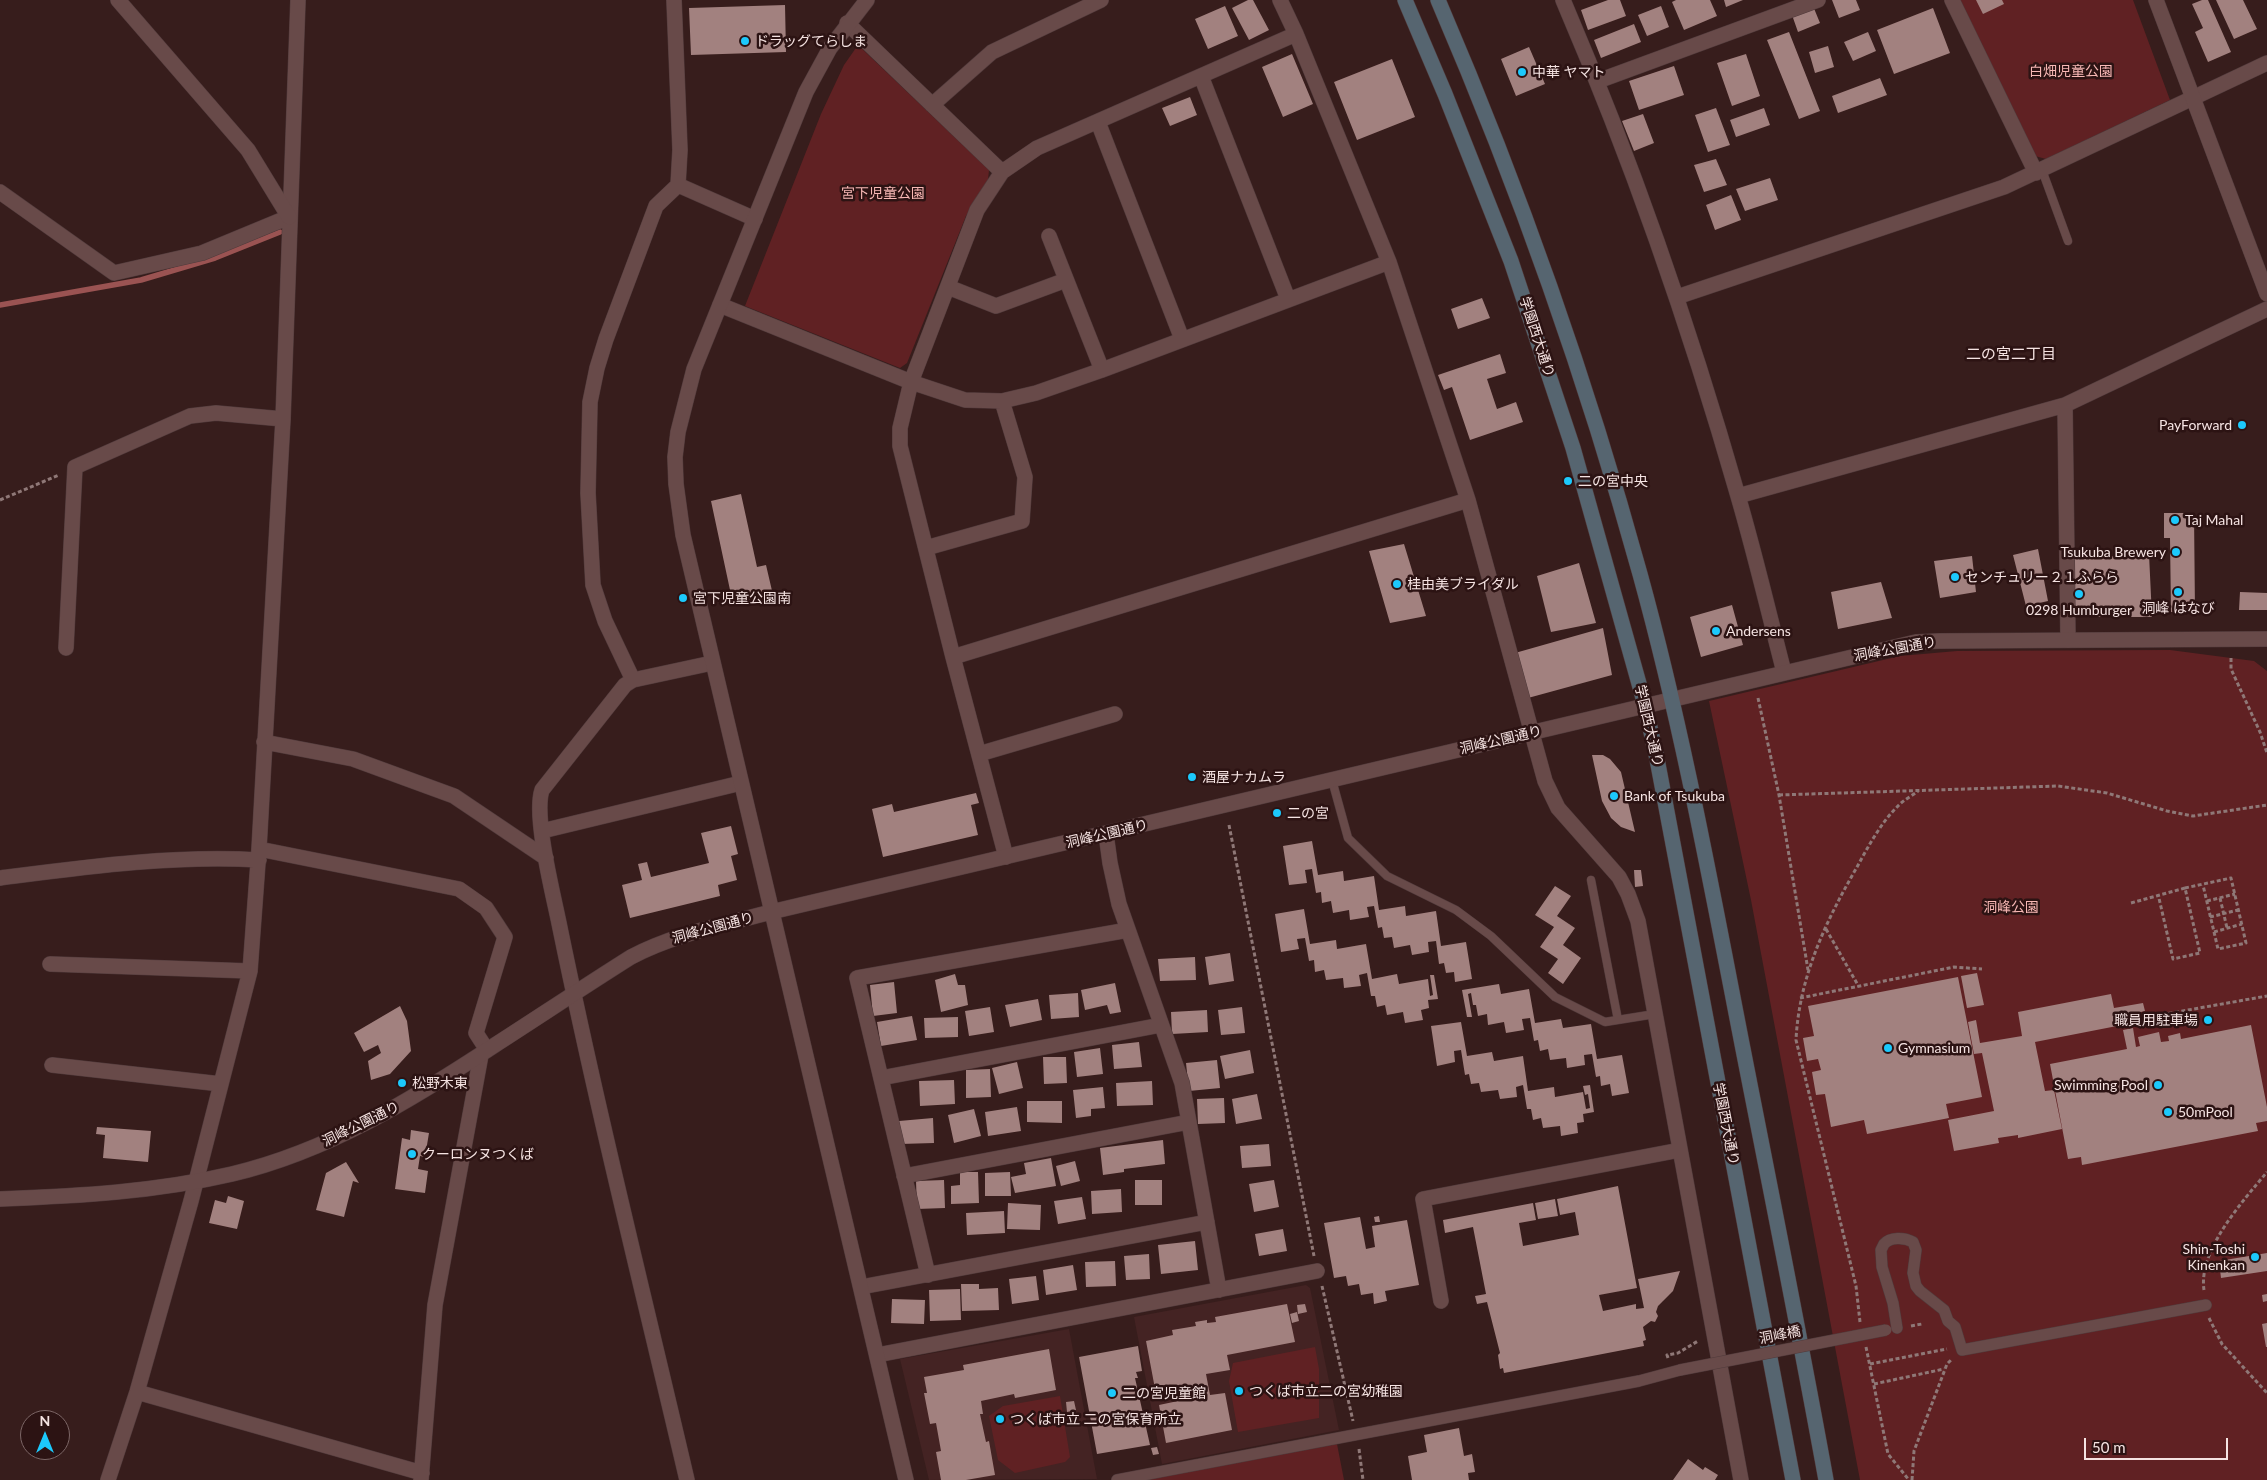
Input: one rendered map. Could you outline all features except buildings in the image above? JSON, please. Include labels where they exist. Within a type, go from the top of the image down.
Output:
[{"type":"main road","name":"学園西大通り","points":[[1405,0],[1445,94],[1511,261],[1573,448],[1644,705],[1657,759],[1793,1480]]},
{"type":"main road","name":"学園西大通り","points":[[1438,0],[1473,82],[1539,254],[1605,454],[1639,572],[1672,699],[1710,878],[1826,1480]]},
{"type":"street","points":[[118,0],[248,150],[290,217]]},
{"type":"street","points":[[108,1480],[137,1392],[196,1181],[250,971],[259,855],[282,419],[298,0]]},
{"type":"street","points":[[633,680],[605,621],[593,585],[588,493],[590,402],[606,338],[656,206],[678,184],[680,150],[674,0]]},
{"type":"street","points":[[866,0],[830,48],[806,92],[694,369],[678,432],[675,458],[682,535],[906,1480]]},
{"type":"street","points":[[932,105],[992,52],[1101,0]]},
{"type":"street","points":[[1280,0],[1296,34],[1389,262],[1468,500],[1544,781],[1558,808],[1619,877],[1628,894],[1638,921],[1741,1480]]},
{"type":"street","points":[[1598,81],[1818,0]]},
{"type":"street","points":[[1952,0],[2039,172]]},
{"type":"street","points":[[2156,0],[2267,294]]},
{"type":"street","points":[[1566,1],[1598,81],[1677,297],[1738,496],[1784,672]]},
{"type":"street","points":[[847,24],[1002,172]]},
{"type":"street","points":[[1006,857],[900,446],[900,428],[911,382],[977,210],[1002,172],[1037,148],[1296,34]]},
{"type":"street","points":[[1677,297],[2004,187],[2267,63]]},
{"type":"street","points":[[1201,76],[1288,299]]},
{"type":"street","points":[[1098,122],[1182,339]]},
{"type":"street","points":[[678,184],[755,219]]},
{"type":"street","points":[[0,192],[114,274],[202,253],[290,217]]},
{"type":"street","points":[[1049,236],[1102,370]]},
{"type":"street","points":[[720,305],[911,382],[964,400],[1002,401],[1036,393],[1102,370],[1389,262]]},
{"type":"street","points":[[948,286],[996,306],[1066,280]]},
{"type":"street","points":[[1738,496],[2065,405],[2267,308]]},
{"type":"street","points":[[926,548],[1022,521],[1025,477],[1002,401]]},
{"type":"street","points":[[2065,405],[2068,640]]},
{"type":"street","points":[[66,648],[75,467],[190,416],[216,413],[282,419]]},
{"type":"street","points":[[953,657],[1468,500]]},
{"type":"street","name":"洞峰公園通り","points":[[0,1199],[145,1191],[234,1174],[289,1156],[336,1138],[387,1113],[484,1053],[631,957],[658,943],[674,937],[771,912],[1916,642],[2267,639]]},
{"type":"street","points":[[687,1480],[574,994],[546,858],[539,801],[542,790],[625,685],[633,680],[712,662]]},
{"type":"street","points":[[979,754],[1115,714]]},
{"type":"street","points":[[264,742],[354,758],[454,796],[546,858]]},
{"type":"street","points":[[542,831],[741,783]]},
{"type":"street","points":[[1106,834],[1119,904],[1182,1083],[1219,1290]]},
{"type":"street","points":[[0,878],[114,864],[259,855],[459,889],[486,908],[505,937],[476,1033],[484,1053],[435,1306],[421,1476],[137,1392]]},
{"type":"street","points":[[928,1275],[857,978],[1128,930]]},
{"type":"street","points":[[50,964],[250,971]]},
{"type":"street","points":[[881,1078],[1161,1026]]},
{"type":"street","points":[[52,1065],[221,1084]]},
{"type":"street","points":[[904,1176],[1188,1122]]},
{"type":"street","points":[[1441,1301],[1423,1199],[1680,1150]]},
{"type":"street","points":[[861,1287],[1207,1222]]},
{"type":"street","name":"洞峰橋","points":[[1117,1480],[1639,1381],[1896,1328],[1881,1258],[1884,1244],[1891,1238],[1913,1242],[1916,1250],[1913,1273],[1916,1286],[1944,1310],[1948,1321],[1955,1326],[1961,1348]]},
{"type":"street","points":[[877,1355],[1317,1271]]},
{"type":"street","points":[[1961,1348],[2206,1304]]},
{"type":"lane","points":[[2039,172],[2068,241]]},
{"type":"lane","points":[[1332,780],[1348,838],[1380,871],[1456,910],[1491,936],[1555,997],[1605,1022],[1655,1014]]},
{"type":"lane","points":[[1591,880],[1618,1020]]},
{"type":"path","points":[[0,500],[75,467]]},
{"type":"path","points":[[2231,658],[2231,669],[2260,732],[2267,753]]},
{"type":"path","points":[[1758,698],[1779,795],[1808,970]]},
{"type":"path","points":[[1779,795],[2058,786],[2107,793],[2166,811],[2193,816],[2267,805]]},
{"type":"path","points":[[1862,1331],[1856,1286],[1796,1040],[1800,998],[1808,970],[1835,906],[1870,842],[1897,806],[1918,791]]},
{"type":"path","points":[[1229,824],[1317,1271],[1324,1291],[1357,1435],[1363,1480]]},
{"type":"path","points":[[2131,903],[2158,894],[2203,884],[2231,878],[2246,943],[2218,949],[2203,884]]},
{"type":"path","points":[[2158,894],[2173,959],[2200,953],[2185,888]]},
{"type":"path","points":[[2207,901],[2235,894]]},
{"type":"path","points":[[2220,898],[2227,928]]},
{"type":"path","points":[[2210,917],[2238,910]]},
{"type":"path","points":[[2214,932],[2242,924]]},
{"type":"path","points":[[1826,928],[1859,987]]},
{"type":"path","points":[[1800,998],[1954,967],[1982,969]]},
{"type":"path","points":[[2143,1018],[2267,996]]},
{"type":"path","points":[[2267,1172],[2235,1211],[2217,1240],[2206,1267],[2203,1285],[2209,1322],[2222,1344],[2267,1393]]},
{"type":"path","points":[[1917,1325],[1922,1324]]},
{"type":"path","points":[[1676,1372],[1667,1355],[1678,1353],[1694,1345],[1701,1334]]},
{"type":"path","points":[[1864,1339],[1888,1454],[1911,1480]]},
{"type":"path","points":[[1870,1364],[1961,1348]]},
{"type":"path","points":[[1911,1480],[1914,1451],[1941,1379],[1947,1364],[1961,1348]]},
{"type":"path","points":[[1874,1384],[1945,1369]]},
{"type":"shaded area","name":"つくば市立二の宮幼稚園","points":[[1306,1285],[1310,1288],[1339,1430],[1162,1464],[1134,1317]]},
{"type":"shaded area","name":"つくば市立 二の宮保育所立","points":[[1069,1329],[1097,1479],[929,1480],[900,1359]]},
{"type":"green space","name":"白畑児童公園","points":[[1959,0],[2133,0],[2170,100],[2046,159],[2035,156]]},
{"type":"green space","name":"宮下児童公園","points":[[858,45],[989,170],[988,180],[966,216],[907,363],[900,368],[745,306],[821,114],[844,65]]},
{"type":"green space","name":"洞峰公園","points":[[2170,650],[2254,661],[2267,671],[2267,1480],[1860,1480],[1751,900],[1709,701],[1900,656],[1957,651]]},
{"type":"green space","points":[[1315,1347],[1319,1369],[1319,1418],[1238,1432],[1229,1381],[1233,1363]]},
{"type":"green space","points":[[1060,1396],[1070,1457],[1065,1462],[1015,1473],[998,1460],[989,1416],[1003,1406]]},
{"type":"green space","points":[[1337,1444],[1344,1480],[1144,1480]]},
{"type":"waterway","points":[[0,305],[141,280],[215,258],[280,232]]},
{"type":"place","name":"ドラッグてらしま","points":[[745,41]]},
{"type":"place","name":"中華 ヤマト","points":[[1522,72]]},
{"type":"place","name":"PayForward","points":[[2242,425]]},
{"type":"place","name":"二の宮中央","points":[[1568,481]]},
{"type":"place","name":"Taj Mahal","points":[[2175,520]]},
{"type":"place","name":"Tsukuba Brewery","points":[[2176,552]]},
{"type":"place","name":"センチュリー２１ふらら","points":[[1955,577]]},
{"type":"place","name":"桂由美ブライダル","points":[[1397,584]]},
{"type":"place","name":"洞峰 はなび","points":[[2178,592]]},
{"type":"place","name":"0298 Humburger","points":[[2079,594]]},
{"type":"place","name":"宮下児童公園南","points":[[683,598]]},
{"type":"place","name":"Andersens","points":[[1716,631]]},
{"type":"place","name":"酒屋ナカムラ","points":[[1192,777]]},
{"type":"place","name":"Bank of Tsukuba","points":[[1614,796]]},
{"type":"place","name":"二の宮","points":[[1277,813]]},
{"type":"place","name":"職員用駐車場","points":[[2208,1020]]},
{"type":"place","name":"Gymnasium","points":[[1888,1048]]},
{"type":"place","name":"松野木東","points":[[402,1083]]},
{"type":"place","name":"Swimming Pool","points":[[2158,1085]]},
{"type":"place","name":"50mPool","points":[[2168,1112]]},
{"type":"place","name":"クーロンヌつくば","points":[[412,1154]]},
{"type":"place","name":"Shin-Toshi Kinenkan","points":[[2255,1257]]},
{"type":"place","name":"つくば市立二の宮幼稚園","points":[[1239,1391]]},
{"type":"place","name":"二の宮児童館","points":[[1112,1393]]},
{"type":"place","name":"つくば市立 二の宮保育所立","points":[[1000,1419]]},
{"type":"district","name":"二の宮二丁目","points":[[2011,354]]}]
